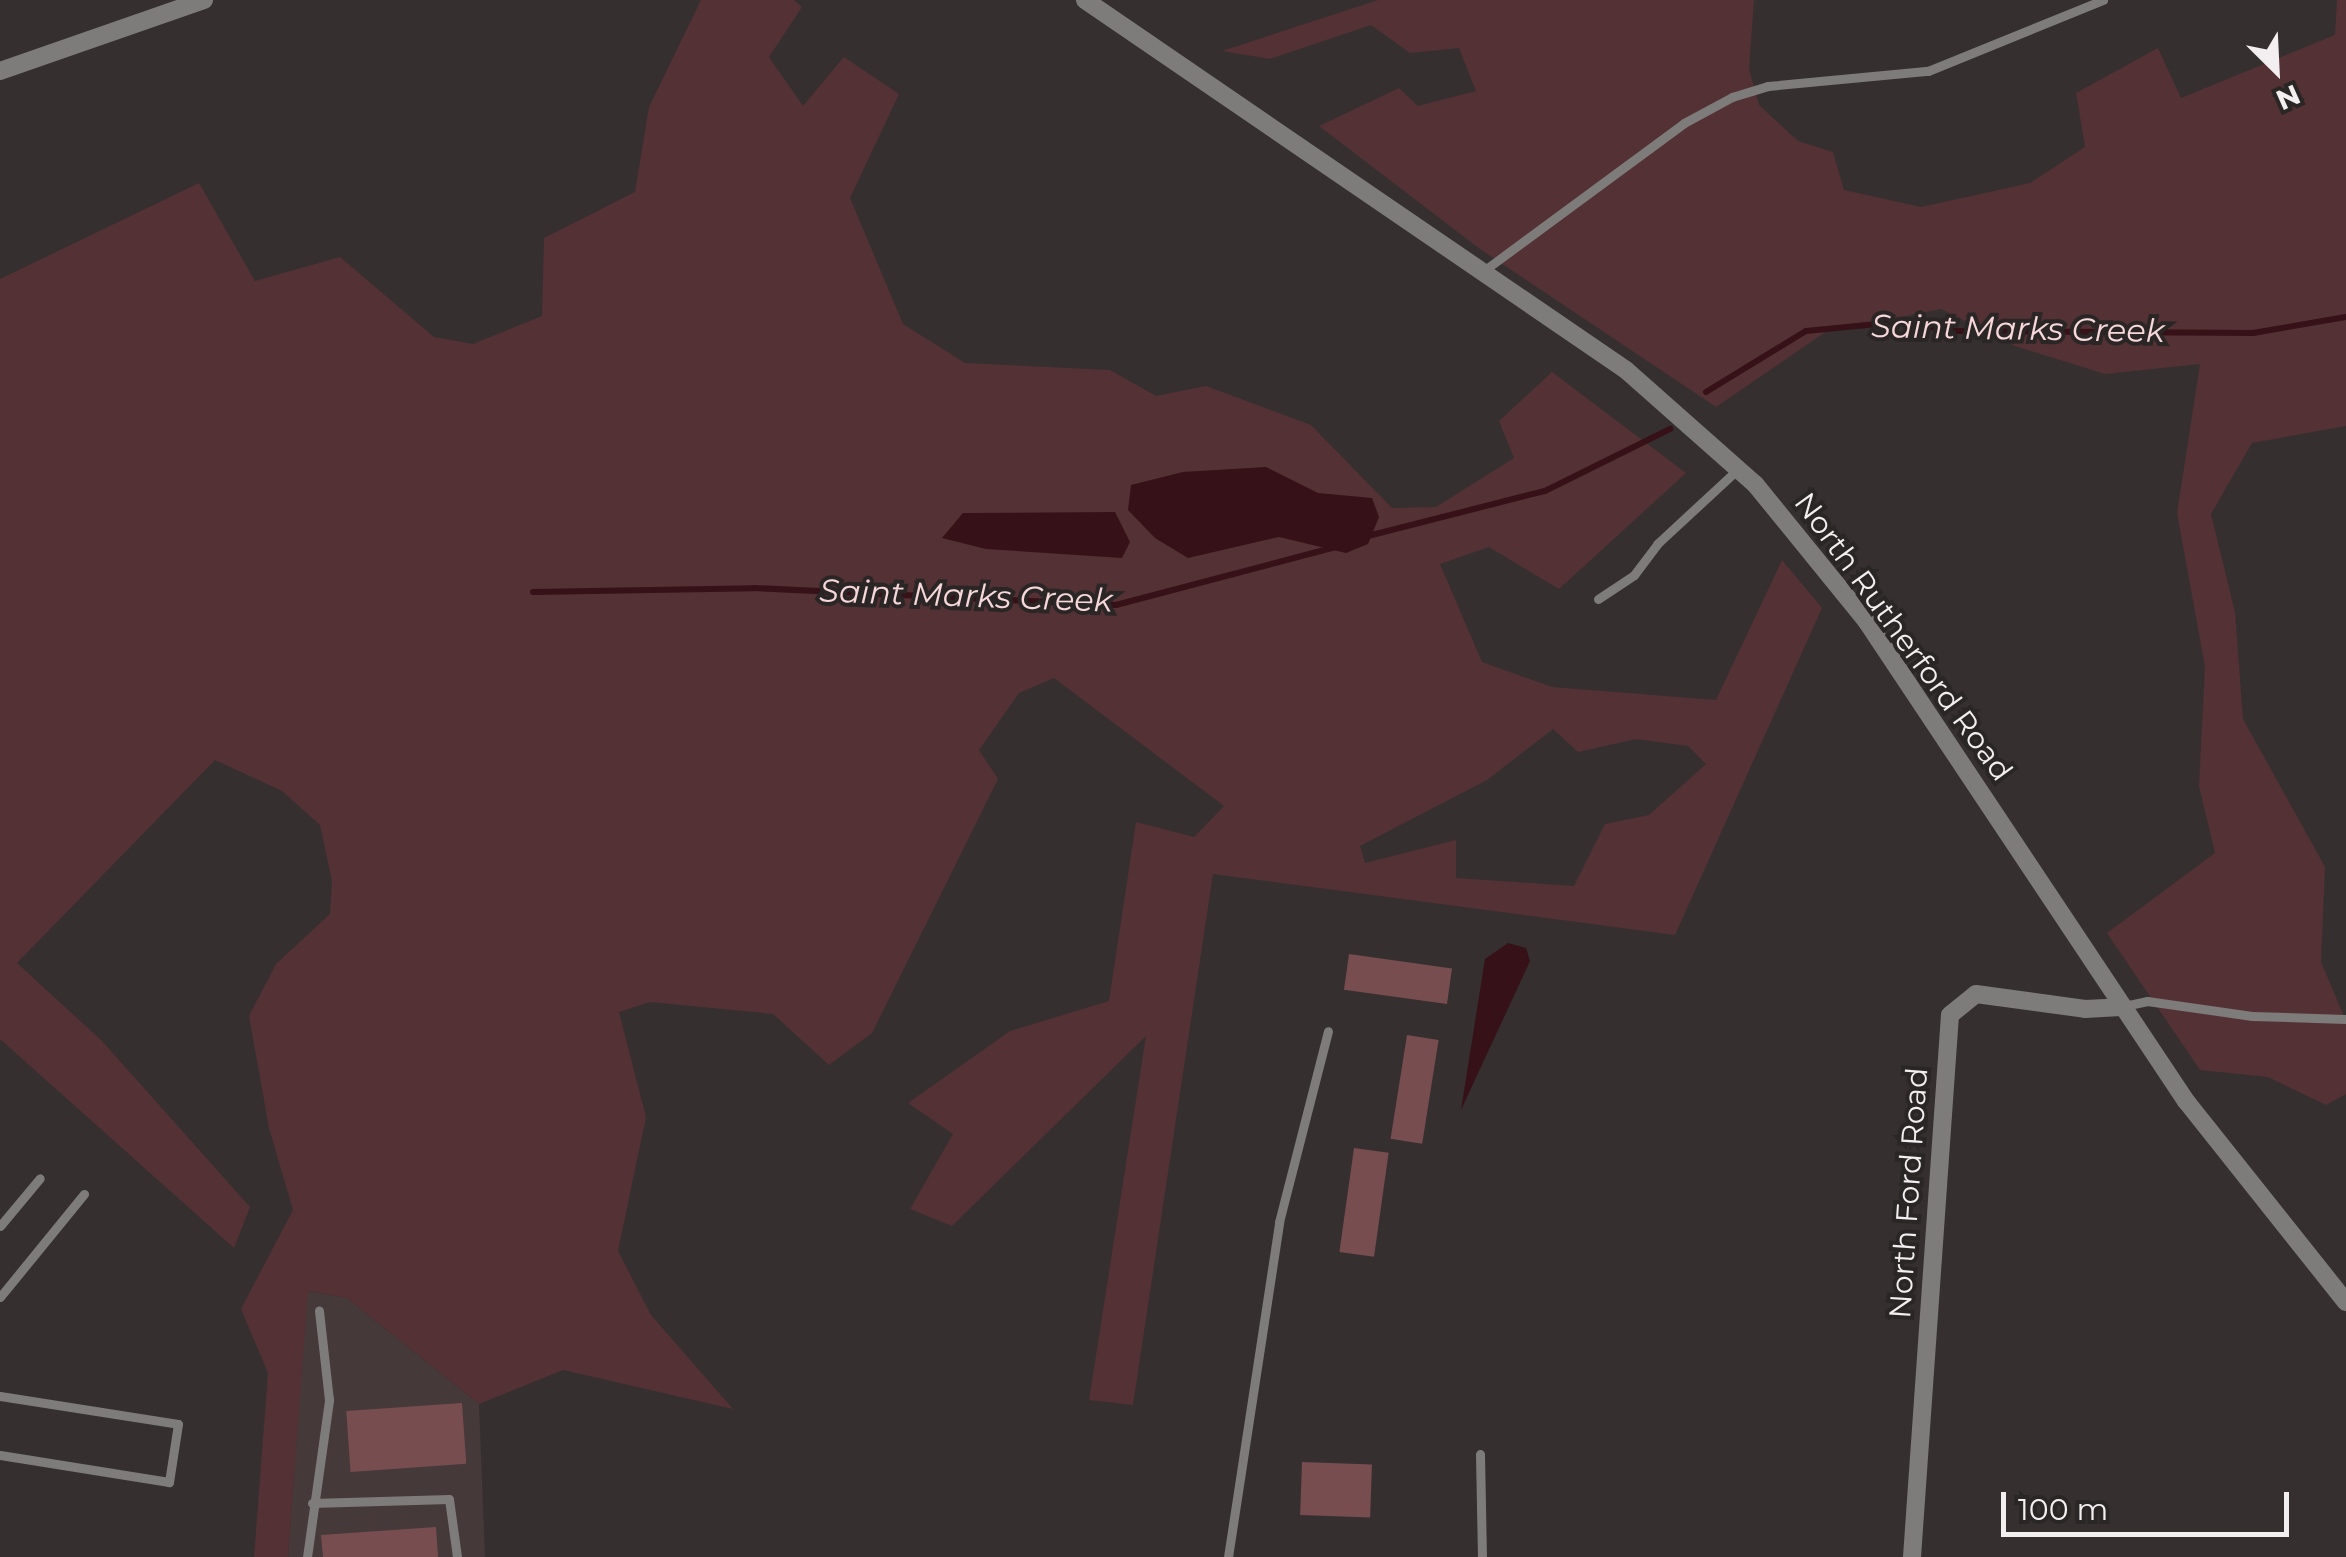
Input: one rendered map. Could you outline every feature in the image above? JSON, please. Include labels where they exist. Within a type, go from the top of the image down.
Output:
[{"type":"street","points":[[0,71],[204,0]]},
{"type":"street","name":"North Rutherford Road","points":[[1084,0],[1626,370],[1740,468],[1866,622],[2121,1006],[2217,1142],[2346,1302]]},
{"type":"street","name":"North Ford Road","points":[[1912,1557],[1950,1015],[1976,994],[2084,1009],[2121,1006]]},
{"type":"lane","points":[[1482,272],[1684,123],[1732,97],[1768,86],[1928,71],[2103,0]]},
{"type":"lane","points":[[1598,599],[1634,576],[1658,544],[1740,468]]},
{"type":"lane","points":[[2121,1006],[2147,1001],[2252,1016],[2346,1019]]},
{"type":"lane","points":[[1228,1557],[1279,1222],[1328,1031]]},
{"type":"lane","points":[[0,1226],[40,1178]]},
{"type":"lane","points":[[0,1297],[84,1194]]},
{"type":"lane","points":[[307,1557],[330,1400],[319,1311]]},
{"type":"lane","points":[[0,1396],[178,1424],[169,1482],[0,1455]]},
{"type":"lane","points":[[1480,1454],[1482,1557]]},
{"type":"lane","points":[[312,1503],[449,1499],[457,1557]]},
{"type":"shaded area","points":[[701,0],[794,0],[802,7],[769,57],[803,106],[844,57],[899,94],[850,198],[903,324],[965,363],[1110,370],[1156,396],[1206,386],[1311,425],[1392,508],[1436,507],[1514,458],[1499,421],[1552,372],[1686,473],[1559,589],[1489,547],[1440,564],[1482,662],[1552,687],[1716,700],[1782,560],[1822,608],[1675,935],[1213,874],[1133,1405],[1089,1400],[1146,1036],[952,1226],[910,1209],[953,1134],[908,1103],[1010,1031],[1109,1001],[1136,822],[1194,837],[1224,806],[1054,678],[1019,693],[979,750],[998,779],[872,1033],[829,1065],[773,1014],[650,1002],[619,1012],[646,1117],[618,1251],[651,1315],[733,1409],[563,1370],[479,1404],[347,1298],[308,1291],[288,1557],[254,1557],[268,1373],[241,1309],[293,1210],[269,1128],[249,1016],[276,964],[330,914],[332,881],[320,825],[282,791],[215,760],[17,963],[102,1041],[250,1207],[234,1248],[0,1039],[0,279],[199,183],[255,281],[340,257],[434,337],[473,344],[542,316],[544,238],[635,192],[649,107]],"holes":[[[1553,729],[1578,752],[1636,739],[1688,746],[1706,764],[1649,815],[1605,824],[1574,886],[1456,878],[1456,840],[1365,863],[1360,846],[1487,780]]]},
{"type":"shaded area","points":[[1378,0],[1754,0],[1749,69],[1759,105],[1798,141],[1833,152],[1844,190],[1921,207],[2030,183],[2085,147],[2076,93],[2158,48],[2181,98],[2335,35],[2337,0],[2346,0],[2346,426],[2252,443],[2211,514],[2235,612],[2243,719],[2325,867],[2321,962],[2346,1021],[2346,1094],[2326,1105],[2268,1077],[2200,1070],[2107,933],[2215,853],[2199,786],[2205,667],[2177,513],[2200,364],[2105,374],[2015,346],[1941,309],[1827,331],[1716,407],[1480,249],[1319,126],[1399,88],[1418,106],[1476,91],[1459,48],[1410,53],[1371,25],[1270,59],[1222,51]]},
{"type":"shaded area","points":[[1266,467],[1318,493],[1372,498],[1379,517],[1368,544],[1346,553],[1279,537],[1188,558],[1155,538],[1128,510],[1131,485],[1183,472]]},
{"type":"shaded area","points":[[1115,512],[1130,542],[1122,558],[986,549],[942,538],[963,513]]},
{"type":"shaded area","points":[[1508,943],[1526,948],[1530,961],[1461,1110],[1485,959]]},
{"type":"shaded area","points":[[307,1291],[347,1298],[479,1404],[485,1557],[288,1557]]},
{"type":"building","points":[[1349,954],[1452,968],[1447,1004],[1344,990]]},
{"type":"building","points":[[1407,1035],[1439,1040],[1422,1144],[1391,1139]]},
{"type":"building","points":[[1354,1148],[1389,1153],[1374,1257],[1339,1252]]},
{"type":"building","points":[[462,1403],[466,1464],[351,1472],[346,1411]]},
{"type":"building","points":[[1302,1462],[1372,1464],[1370,1517],[1300,1515]]},
{"type":"building","points":[[436,1527],[438,1557],[323,1557],[321,1535]]},
{"type":"waterway","name":"Saint Marks Creek","points":[[1706,392],[1806,331],[1898,322],[1957,331],[2253,333],[2346,317]]},
{"type":"waterway","name":"Saint Marks Creek","points":[[1364,537],[1545,491],[1670,429]]},
{"type":"waterway","name":"Saint Marks Creek","points":[[533,592],[754,588],[1116,605],[1339,546]]}]
